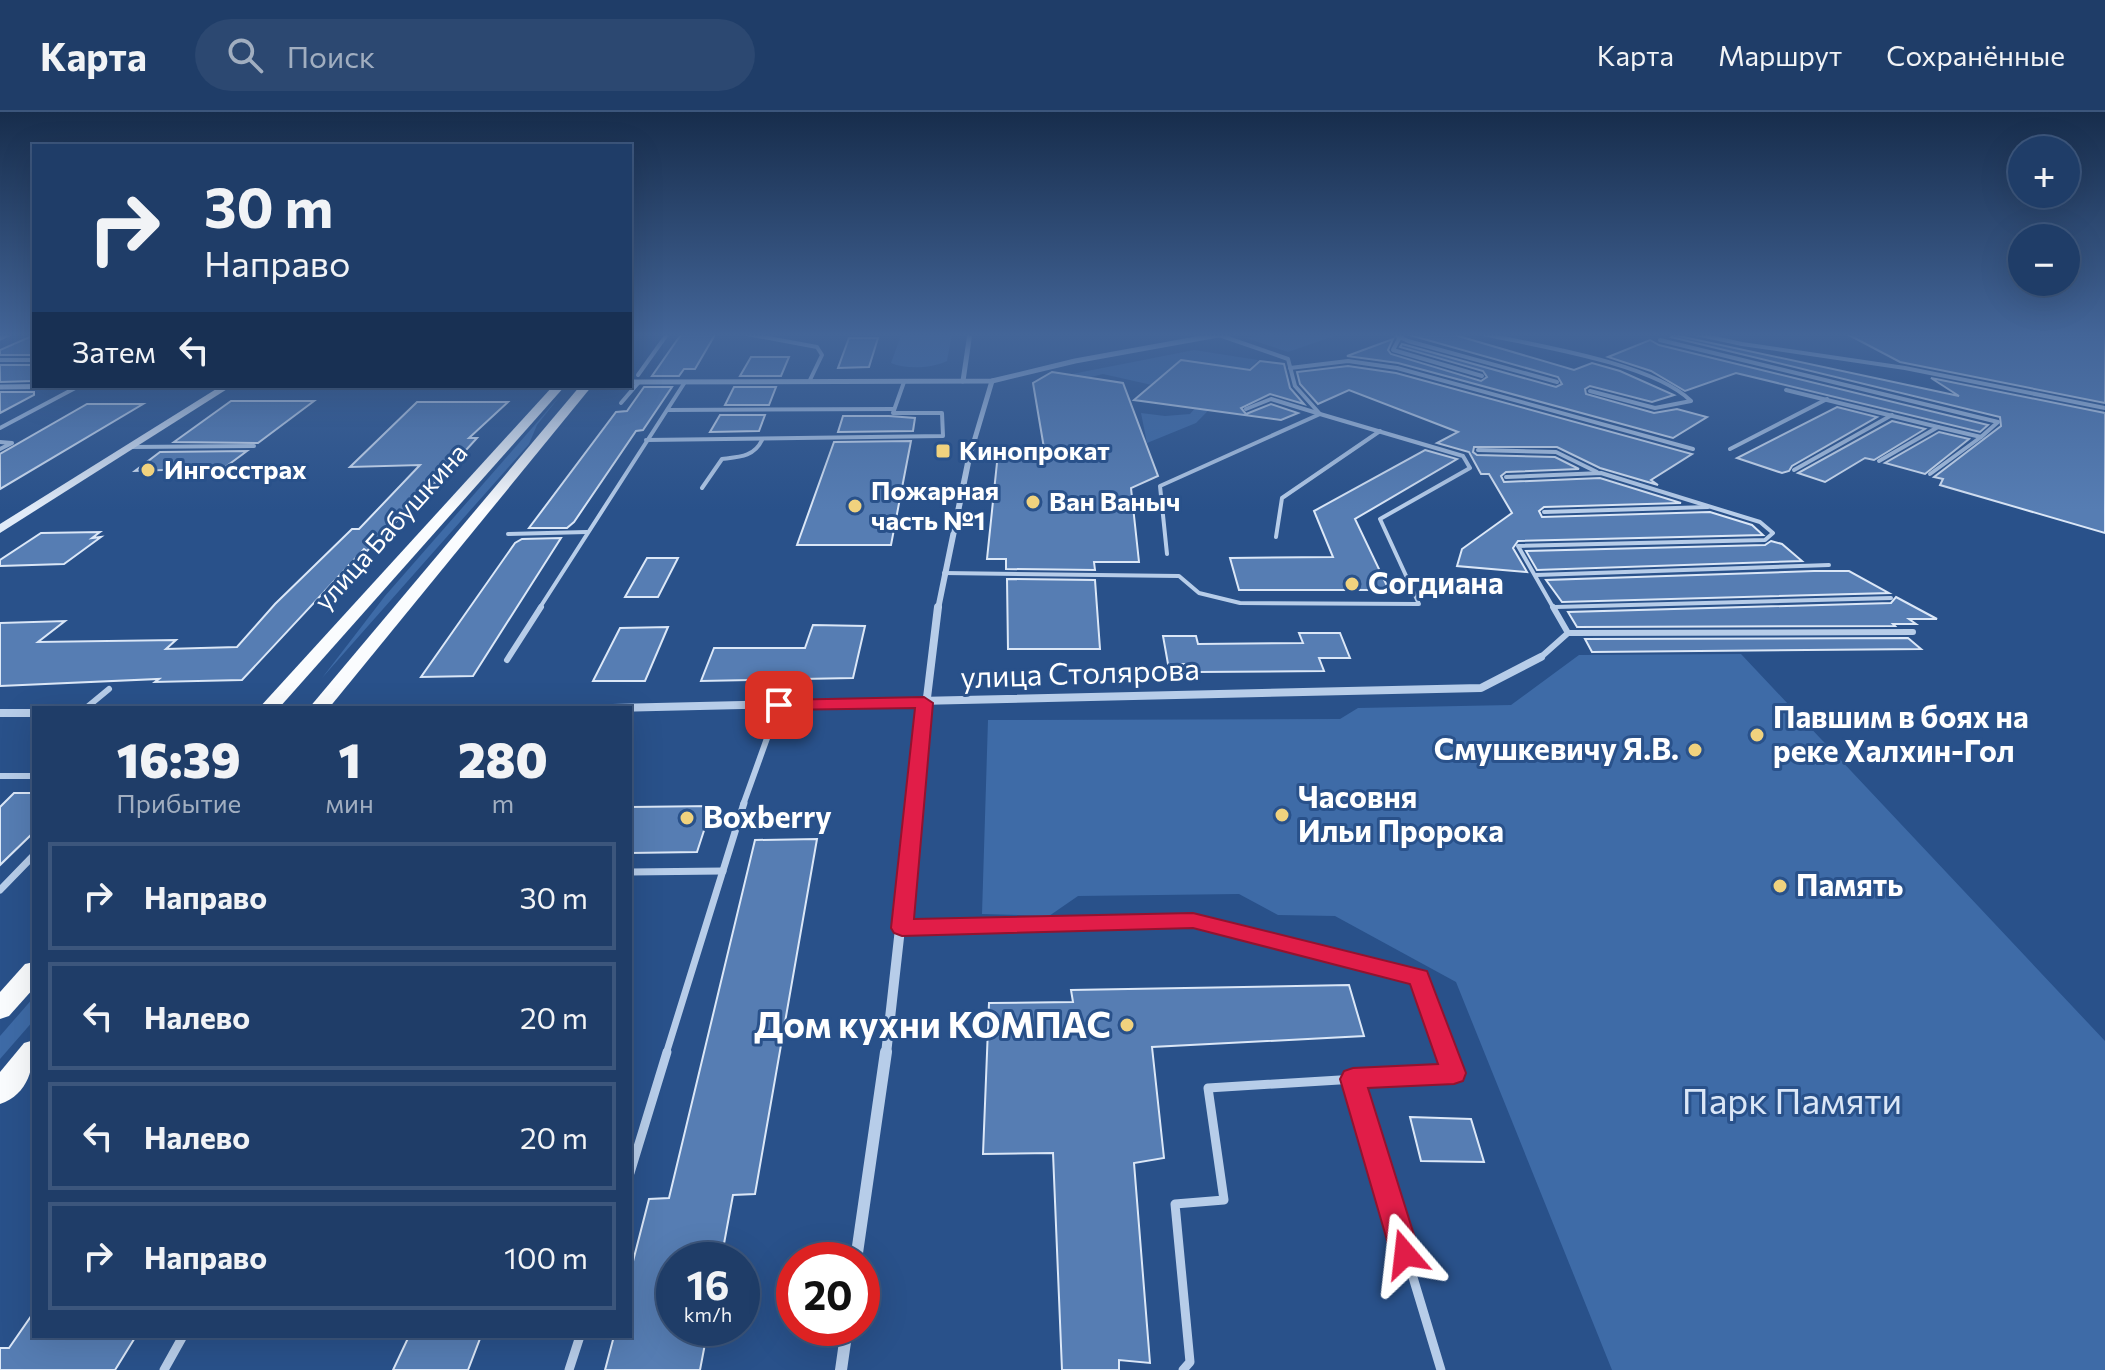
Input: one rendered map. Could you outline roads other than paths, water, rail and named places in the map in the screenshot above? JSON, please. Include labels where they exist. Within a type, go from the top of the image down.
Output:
[{"type":"main road","points":[[0,529],[218,392]]},
{"type":"main road","name":"улица Бабушкина","points":[[271,706],[554,392]]},
{"type":"main road","name":"улица Бабушкина","points":[[321,706],[581,392]]},
{"type":"main road","points":[[0,1009],[32,973]]},
{"type":"main road","points":[[0,1092],[32,1053]]},
{"type":"street","points":[[858,1242],[902,928],[924,703],[943,573],[980,414],[988,392]]},
{"type":"street","name":"улица Столярова","points":[[632,708],[1481,688],[1541,657]]},
{"type":"street","points":[[0,713],[32,713]]},
{"type":"street","points":[[841,1370],[844,1346]]},
{"type":"lane","points":[[0,428],[67,392]]},
{"type":"lane","points":[[621,403],[629,392]]},
{"type":"lane","points":[[507,660],[679,392]]},
{"type":"lane","points":[[646,440],[943,436],[942,413],[893,413],[900,392]]},
{"type":"lane","points":[[1300,392],[1320,414]]},
{"type":"lane","points":[[1492,392],[1693,449]]},
{"type":"lane","points":[[1593,392],[1655,408],[1691,401],[1686,392]]},
{"type":"lane","points":[[1794,392],[1981,437]]},
{"type":"lane","points":[[1873,392],[1998,422],[1930,474]]},
{"type":"lane","points":[[2024,392],[2105,408]]},
{"type":"lane","points":[[943,573],[1179,576],[1199,593],[1240,603],[1419,604],[1380,519],[1470,468],[1463,456],[1271,399],[1246,409]]},
{"type":"lane","points":[[1730,449],[1827,399]]},
{"type":"lane","points":[[668,410],[894,409]]},
{"type":"lane","points":[[1167,554],[1160,486],[1320,414]]},
{"type":"lane","points":[[1794,470],[1892,415]]},
{"type":"lane","points":[[1879,461],[1938,427]]},
{"type":"lane","points":[[1276,537],[1282,498],[1380,431]]},
{"type":"lane","points":[[702,488],[722,459],[750,454],[757,450],[762,440]]},
{"type":"lane","points":[[0,442],[12,443],[0,449]]},
{"type":"lane","points":[[130,447],[254,446]]},
{"type":"lane","points":[[1478,450],[1556,452],[1601,473],[1760,522],[1773,533],[1765,540],[1518,546],[1568,633]]},
{"type":"lane","points":[[1506,477],[1601,473]]},
{"type":"lane","points":[[1544,512],[1716,507]]},
{"type":"lane","points":[[508,534],[587,532]]},
{"type":"lane","points":[[1536,575],[1829,565]]},
{"type":"lane","points":[[1555,607],[1891,598]]},
{"type":"lane","points":[[1541,657],[1568,633],[1913,632]]},
{"type":"lane","points":[[88,706],[109,689]]},
{"type":"lane","points":[[632,1167],[723,871],[779,705]]},
{"type":"lane","points":[[0,776],[32,776]]},
{"type":"lane","points":[[0,890],[32,857]]},
{"type":"lane","points":[[632,872],[723,871]]},
{"type":"lane","points":[[902,928],[1193,920],[1419,977],[1454,1073],[1208,1088],[1224,1200],[1175,1204],[1190,1362],[1183,1370]]},
{"type":"lane","points":[[1353,1079],[1441,1370]]},
{"type":"lane","points":[[164,1370],[182,1338]]},
{"type":"lane","points":[[569,1370],[579,1338]]},
{"type":"place","name":"Кинопрокат","points":[[943,451]]},
{"type":"place","name":"Ингосстрах","points":[[148,470]]},
{"type":"place","name":"Ван Ваныч","points":[[1033,502]]},
{"type":"place","name":"Пожарная часть №1","points":[[855,506]]},
{"type":"place","name":"Согдиана","points":[[1352,584]]},
{"type":"place","name":"Павшим в боях на реке Халхин-Гол","points":[[1757,735]]},
{"type":"place","name":"Смушкевичу Я.В.","points":[[1695,750]]},
{"type":"place","name":"Часовня Ильи Пророка","points":[[1282,815]]},
{"type":"place","name":"Boxberry","points":[[687,818]]},
{"type":"place","name":"Память","points":[[1780,886]]},
{"type":"place","name":"Дом кухни КОМПАС","points":[[1127,1025]]},
{"type":"park label","name":"Парк Памяти","points":[[1792,1101]]}]
